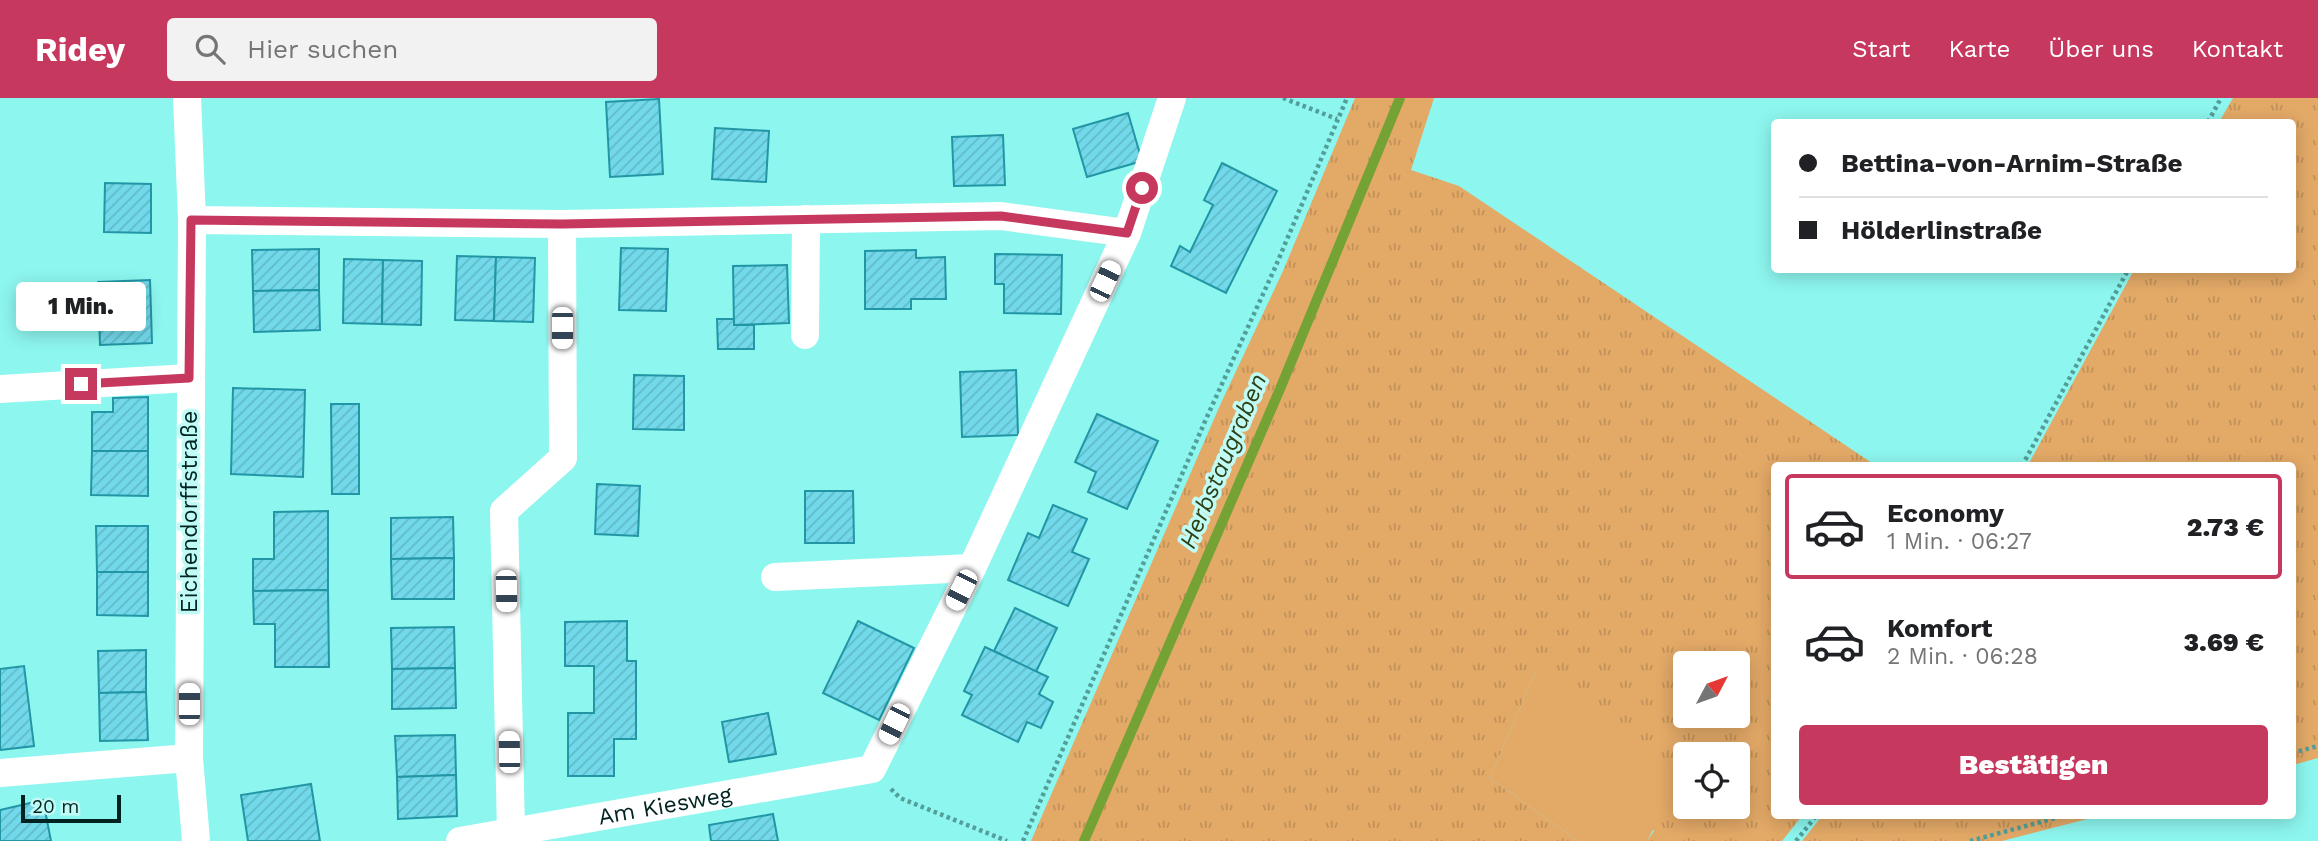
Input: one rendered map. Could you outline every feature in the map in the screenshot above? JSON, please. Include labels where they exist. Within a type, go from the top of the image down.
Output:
[{"type":"street","name":"Eichendorffstraße","points":[[187,98],[191,220],[189,758],[196,841]]},
{"type":"street","points":[[872,769],[972,568],[1127,233],[1172,98]]},
{"type":"street","points":[[191,220],[562,224],[1001,216],[1127,233]]},
{"type":"street","points":[[805,335],[806,219]]},
{"type":"street","points":[[511,832],[504,511],[563,458],[562,224]]},
{"type":"street","points":[[0,389],[189,378]]},
{"type":"street","points":[[775,577],[972,568]]},
{"type":"street","points":[[0,773],[48,767],[189,758]]},
{"type":"street","name":"Am Kiesweg","points":[[460,841],[872,769]]},
{"type":"path","points":[[1283,98],[1337,119]]},
{"type":"path","points":[[1023,841],[1347,98]]},
{"type":"path","points":[[2210,119],[2221,98]]},
{"type":"path","points":[[2024,462],[2126,273]]},
{"type":"path","points":[[2296,752],[2318,746]]},
{"type":"path","points":[[872,769],[900,798],[1007,841]]},
{"type":"path","points":[[1796,841],[1814,819]]},
{"type":"path","points":[[1970,841],[2052,819]]},
{"type":"green space","points":[[1355,98],[1434,98],[1411,170],[1459,186],[1871,462],[1771,462],[1771,819],[1800,819],[1782,841],[1647,841],[1654,831],[1535,673],[1490,778],[1578,841],[1031,841],[1221,403],[1283,271]]},
{"type":"green space","points":[[2233,98],[2318,98],[2318,758],[2296,764],[2296,462],[2030,462],[2132,273],[2296,273],[2296,119],[2221,119]]},
{"type":"green space","points":[[1535,673],[1673,765],[1673,793],[1647,841],[1578,841],[1490,778]]},
{"type":"green space","points":[[1820,819],[2087,819],[2002,841],[1802,841]]},
{"type":"building","points":[[659,99],[663,174],[610,177],[606,102]]},
{"type":"building","points":[[1128,113],[1142,161],[1087,177],[1073,129]]},
{"type":"building","points":[[715,128],[769,131],[766,182],[712,179]]},
{"type":"building","points":[[1003,135],[1005,185],[954,186],[952,137]]},
{"type":"building","points":[[1222,163],[1277,191],[1226,293],[1171,266],[1180,246],[1190,252],[1213,205],[1204,200]]},
{"type":"building","points":[[105,183],[151,184],[151,233],[104,232]]},
{"type":"building","points":[[621,248],[668,249],[666,311],[619,310]]},
{"type":"building","points":[[319,249],[319,290],[253,291],[252,250]]},
{"type":"building","points":[[916,250],[916,258],[945,257],[946,299],[911,299],[911,309],[865,309],[865,251]]},
{"type":"building","points":[[995,254],[1062,255],[1061,314],[1004,313],[1004,284],[995,284]]},
{"type":"building","points":[[457,256],[496,257],[494,321],[455,320]]},
{"type":"building","points":[[496,257],[535,258],[533,322],[494,321]]},
{"type":"building","points":[[344,259],[383,260],[382,324],[343,323]]},
{"type":"building","points":[[383,260],[422,261],[421,325],[382,324]]},
{"type":"building","points":[[787,265],[789,323],[734,325],[733,266]]},
{"type":"building","points":[[150,280],[152,343],[100,345],[98,282]]},
{"type":"building","points":[[319,290],[320,330],[254,332],[253,291]]},
{"type":"building","points":[[717,319],[734,319],[734,325],[754,325],[754,349],[718,349]]},
{"type":"building","points":[[1016,370],[1018,435],[962,437],[960,372]]},
{"type":"building","points":[[634,375],[684,376],[684,430],[633,429]]},
{"type":"building","points":[[233,388],[305,390],[303,477],[231,474]]},
{"type":"building","points":[[148,397],[148,451],[92,451],[92,412],[113,412],[113,398]]},
{"type":"building","points":[[331,404],[359,404],[359,494],[332,494]]},
{"type":"building","points":[[1097,414],[1158,441],[1127,509],[1088,492],[1096,472],[1075,462]]},
{"type":"building","points":[[92,451],[148,451],[148,496],[91,495]]},
{"type":"building","points":[[597,484],[640,486],[638,536],[595,534]]},
{"type":"building","points":[[805,491],[853,491],[854,543],[805,543]]},
{"type":"building","points":[[1053,505],[1087,519],[1072,552],[1089,559],[1068,606],[1008,580],[1028,533],[1039,538]]},
{"type":"building","points":[[328,511],[328,590],[253,591],[253,559],[274,559],[274,512]]},
{"type":"building","points":[[453,517],[454,558],[391,559],[391,518]]},
{"type":"building","points":[[96,526],[148,526],[148,572],[97,572]]},
{"type":"building","points":[[454,558],[454,599],[392,599],[391,559]]},
{"type":"building","points":[[97,572],[148,572],[148,616],[97,615]]},
{"type":"building","points":[[328,590],[329,667],[275,667],[275,624],[254,624],[253,591]]},
{"type":"building","points":[[1015,608],[1057,628],[1036,672],[994,651]]},
{"type":"building","points":[[627,621],[627,661],[636,661],[636,739],[614,739],[614,776],[568,776],[568,713],[594,713],[594,666],[565,666],[565,622]]},
{"type":"building","points":[[858,621],[914,648],[879,720],[823,693]]},
{"type":"building","points":[[454,627],[455,668],[392,669],[391,628]]},
{"type":"building","points":[[985,647],[1048,677],[1039,694],[1053,702],[1041,728],[1027,722],[1018,742],[962,715],[972,695],[964,691]]},
{"type":"building","points":[[146,650],[146,692],[99,693],[98,651]]},
{"type":"building","points":[[24,666],[34,746],[0,750],[0,669]]},
{"type":"building","points":[[455,668],[456,708],[392,709],[392,669]]},
{"type":"building","points":[[146,692],[148,740],[100,741],[99,693]]},
{"type":"building","points":[[768,713],[776,754],[729,762],[722,722]]},
{"type":"building","points":[[455,735],[456,775],[397,777],[395,736]]},
{"type":"building","points":[[456,775],[457,816],[398,819],[397,777]]},
{"type":"building","points":[[311,784],[320,841],[248,841],[241,795]]},
{"type":"building","points":[[43,800],[51,841],[0,841],[0,810]]},
{"type":"building","points":[[773,814],[778,841],[711,841],[709,825]]},
{"type":"waterway","name":"Herbstaugraben","points":[[1084,841],[1280,389],[1400,98]]},
{"type":"route","points":[[81,384],[189,378],[191,220],[562,224],[1001,216],[1127,233],[1142,188]]}]
